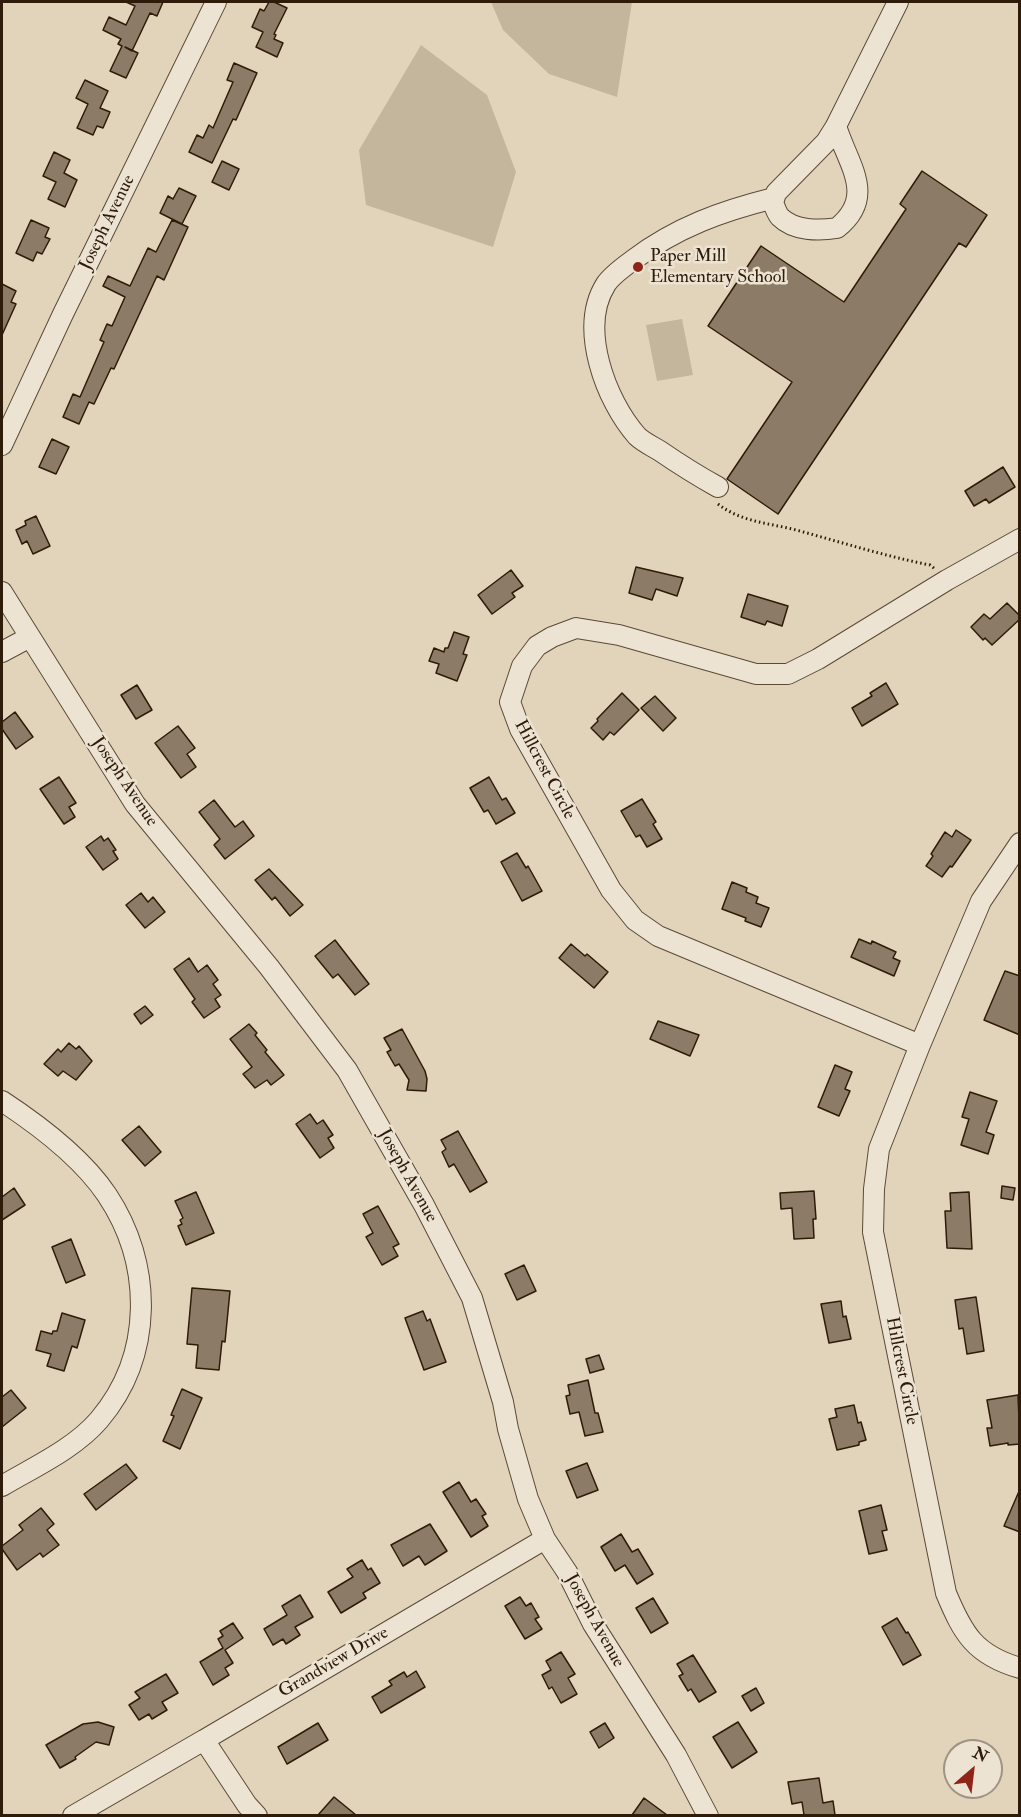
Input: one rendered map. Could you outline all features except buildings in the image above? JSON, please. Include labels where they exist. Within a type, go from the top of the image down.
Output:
[{"type":"street","name":"Joseph Avenue","points":[[2,445],[63,314],[216,2]]},
{"type":"street","points":[[836,126],[858,184],[858,198],[854,211],[837,228],[824,231],[795,225],[779,216],[773,203],[776,193],[826,142],[898,2]]},
{"type":"street","points":[[718,487],[639,437],[619,412],[606,387],[598,362],[595,334],[597,306],[606,283],[655,244],[700,220],[774,198]]},
{"type":"street","name":"Hillcrest Circle","points":[[920,1045],[658,936],[635,920],[610,890],[519,729],[510,702],[522,666],[537,646],[552,636],[576,628],[620,635],[756,674],[788,674],[818,659],[947,580],[1020,539]]},
{"type":"street","name":"Joseph Avenue","points":[[2,592],[135,804],[313,1023],[347,1070],[384,1134],[472,1298],[528,1499],[545,1539],[567,1572],[593,1624],[676,1755],[708,1815]]},
{"type":"street","points":[[2,652],[30,637]]},
{"type":"street","name":"Hillcrest Circle","points":[[1020,843],[981,901],[920,1045],[878,1153],[873,1232],[946,1593],[960,1627],[980,1649],[1002,1663],[1020,1668]]},
{"type":"street","points":[[2,1101],[53,1138],[98,1182],[107,1194],[123,1222],[135,1260],[141,1294],[141,1319],[138,1347],[128,1375],[115,1400],[98,1421],[86,1433],[57,1453],[2,1486]]},
{"type":"street","name":"Grandview Drive","points":[[73,1815],[545,1539]]},
{"type":"street","points":[[204,1740],[242,1797],[257,1815]]},
{"type":"path","points":[[718,487],[710,498],[729,513],[886,557],[930,565],[936,570]]},
{"type":"shaded area","points":[[491,2],[632,2],[617,97],[549,74],[503,30]]},
{"type":"shaded area","points":[[421,45],[487,95],[516,172],[493,247],[366,205],[359,150]]},
{"type":"shaded area","points":[[682,319],[693,375],[657,381],[646,325]]},
{"type":"place","name":"Paper Mill Elementary School","points":[[638,267]]}]
